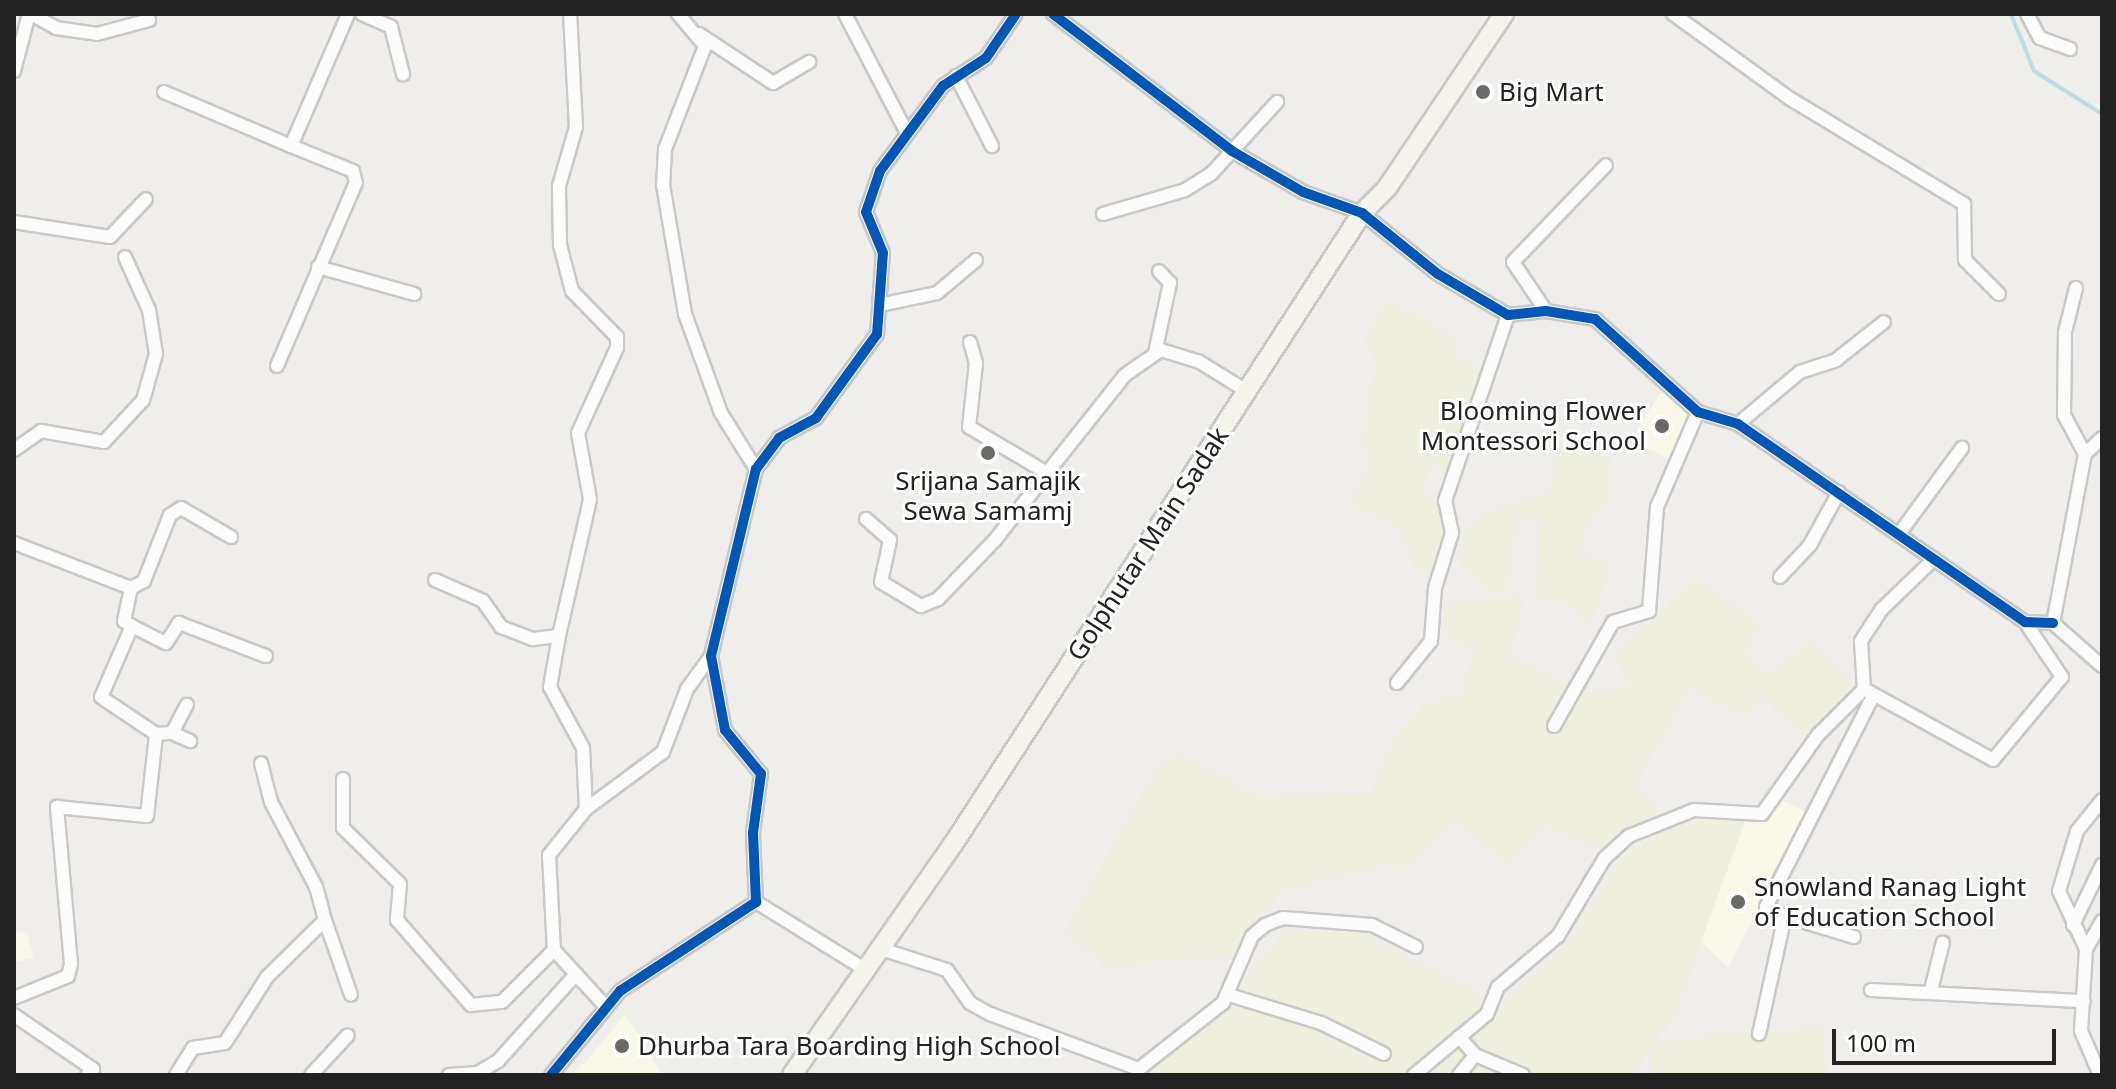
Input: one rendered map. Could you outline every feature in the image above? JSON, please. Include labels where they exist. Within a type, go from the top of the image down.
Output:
[{"type":"main road","name":"Golphutar Main Sadak","points":[[792,1075],[866,970],[1362,213],[1387,188],[1504,14]]},
{"type":"street","points":[[14,71],[17,44],[30,14],[56,28],[97,34],[149,20]]},
{"type":"street","points":[[291,146],[348,14]]},
{"type":"street","points":[[362,14],[391,27],[403,74]]},
{"type":"street","points":[[570,14],[576,127],[559,186],[560,245],[572,291],[617,337],[617,348],[578,433],[590,499],[550,687],[583,748],[586,809]]},
{"type":"street","points":[[678,14],[705,46],[665,149],[663,185],[685,314],[721,413],[756,469]]},
{"type":"street","points":[[845,14],[906,131]]},
{"type":"street","points":[[606,1007],[554,950],[549,855],[586,809],[663,752],[687,689],[711,656],[756,469],[779,438],[816,418],[864,356],[884,304],[883,253],[866,212],[880,171],[906,131],[956,76],[986,58],[1016,14]]},
{"type":"street","points":[[1053,14],[1232,151],[1303,192],[1362,213],[1438,274],[1508,315],[1546,311],[1595,319],[1698,412],[1738,424],[2025,622],[2062,677],[1993,760],[1868,694]]},
{"type":"street","points":[[1673,14],[1789,98],[1964,204],[1965,260],[1999,294]]},
{"type":"street","points":[[2027,14],[2040,38],[2070,49]]},
{"type":"street","points":[[696,33],[773,83],[809,62]]},
{"type":"street","points":[[956,76],[992,146]]},
{"type":"street","points":[[164,92],[353,171],[356,183],[277,366]]},
{"type":"street","points":[[1103,214],[1185,190],[1232,151],[1277,102]]},
{"type":"street","points":[[1546,311],[1513,262],[1606,165]]},
{"type":"street","points":[[14,222],[110,237],[146,199]]},
{"type":"street","points":[[14,450],[41,431],[104,442],[143,400],[156,354],[149,310],[125,257]]},
{"type":"street","points":[[884,304],[937,293],[976,260]]},
{"type":"street","points":[[318,267],[414,294]]},
{"type":"street","points":[[866,519],[890,540],[881,582],[921,606],[938,599],[995,540],[1125,375],[1155,353],[1170,283],[1159,271]]},
{"type":"street","points":[[2076,288],[2065,332],[2064,415],[2085,454]]},
{"type":"street","points":[[1397,683],[1431,641],[1435,588],[1452,533],[1445,501],[1508,315]]},
{"type":"street","points":[[1738,424],[1800,372],[1836,360],[1884,322]]},
{"type":"street","points":[[970,342],[976,363],[969,427],[1047,473]]},
{"type":"street","points":[[1155,353],[1198,361],[1245,390]]},
{"type":"street","points":[[1554,726],[1613,622],[1649,611],[1657,507],[1698,412]]},
{"type":"street","points":[[2053,623],[2085,454],[2102,438]]},
{"type":"street","points":[[1899,534],[1962,448]]},
{"type":"street","points":[[1780,577],[1810,545],[1839,492]]},
{"type":"street","points":[[14,543],[131,588],[144,581],[170,515],[181,508],[231,537]]},
{"type":"street","points":[[1854,937],[1766,907],[1868,694],[1861,641],[1934,559]]},
{"type":"street","points":[[435,580],[483,601],[501,627],[533,639],[559,636]]},
{"type":"street","points":[[131,588],[124,621],[132,626],[166,643],[179,623],[266,656]]},
{"type":"street","points":[[2025,622],[2053,623],[2102,666]]},
{"type":"street","points":[[132,626],[101,697],[156,734],[172,733],[190,741]]},
{"type":"street","points":[[711,656],[725,730],[761,774],[753,833],[756,902]]},
{"type":"street","points":[[1414,1075],[1487,1014],[1498,987],[1558,936],[1604,859],[1629,836],[1694,810],[1762,814],[1818,735],[1868,694]]},
{"type":"street","points":[[172,733],[187,705]]},
{"type":"street","points":[[14,998],[68,976],[71,964],[57,807],[147,816],[156,734]]},
{"type":"street","points":[[261,763],[271,802],[316,887],[351,995]]},
{"type":"street","points":[[343,779],[343,828],[400,884],[397,920],[471,1005],[502,1002],[554,950]]},
{"type":"street","points":[[2086,949],[2059,891],[2077,831],[2102,800]]},
{"type":"street","points":[[2073,925],[2102,865]]},
{"type":"street","points":[[756,902],[866,970]]},
{"type":"street","points":[[551,1075],[606,1007],[756,902]]},
{"type":"street","points":[[1759,1034],[1785,916]]},
{"type":"street","points":[[878,948],[947,970],[970,1003],[990,1014],[1139,1072],[1229,995],[1252,936],[1283,918],[1372,925],[1416,947]]},
{"type":"street","points":[[176,1075],[193,1048],[225,1043],[267,977],[325,920]]},
{"type":"street","points":[[2100,1075],[2081,1031],[2086,949],[2102,921]]},
{"type":"street","points":[[1931,990],[1943,942]]},
{"type":"street","points":[[449,1075],[478,1073],[498,1061],[576,974]]},
{"type":"street","points":[[1871,990],[1931,990],[2084,1001]]},
{"type":"street","points":[[1229,995],[1321,1023],[1384,1054]]},
{"type":"street","points":[[14,1015],[92,1073]]},
{"type":"street","points":[[311,1075],[348,1035]]},
{"type":"street","points":[[1459,1037],[1475,1055],[1523,1075]]},
{"type":"street","points":[[1459,1075],[1475,1055]]},
{"type":"shaded area","name":"Blooming Flower Montessori School","points":[[1663,389],[1692,412],[1671,459],[1630,441]]},
{"type":"shaded area","name":"Snowland Ranag Light of Education School","points":[[1779,798],[1809,814],[1728,967],[1701,942],[1745,821]]},
{"type":"shaded area","points":[[14,930],[27,933],[34,958],[14,962]]},
{"type":"shaded area","name":"Dhurba Tara Boarding High School","points":[[625,1014],[663,1075],[571,1075],[587,1060]]},
{"type":"green space","points":[[1388,301],[1459,341],[1452,358],[1492,371],[1486,413],[1472,426],[1479,436],[1459,479],[1431,460],[1420,493],[1458,518],[1464,534],[1452,558],[1434,568],[1416,569],[1401,528],[1351,503],[1374,459],[1363,444],[1377,359],[1364,345]]},
{"type":"green space","points":[[1557,440],[1610,459],[1610,503],[1602,502],[1585,526],[1578,552],[1608,567],[1591,621],[1567,603],[1536,595],[1541,519],[1517,518],[1504,593],[1493,593],[1460,561],[1468,529],[1491,512],[1551,493]]},
{"type":"green space","points":[[1697,580],[1760,625],[1740,656],[1772,674],[1812,643],[1856,689],[1812,740],[1761,696],[1741,714],[1688,685],[1634,787],[1662,811],[1605,852],[1543,823],[1509,863],[1455,820],[1409,867],[1384,864],[1278,892],[1243,954],[1104,965],[1066,931],[1158,768],[1177,755],[1260,798],[1371,795],[1396,737],[1426,704],[1463,698],[1476,646],[1446,636],[1443,606],[1523,596],[1510,658],[1588,693],[1634,688],[1615,656]]},
{"type":"green space","points":[[1727,818],[1745,821],[1671,1022],[1652,1042],[1822,1028],[1826,1075],[1651,1075],[1651,1044],[1632,1075],[1155,1075],[1156,1064],[1230,999],[1285,932],[1353,931],[1501,1005],[1569,945],[1627,852],[1688,821]]},
{"type":"waterway","points":[[2011,14],[2034,71],[2102,114]]},
{"type":"cycle path","points":[[551,1075],[620,991],[756,902],[753,833],[761,774],[725,730],[711,656],[756,469],[779,438],[816,418],[877,334],[883,253],[866,212],[880,171],[943,86],[986,58],[1016,14]]},
{"type":"cycle path","points":[[1053,14],[1232,151],[1303,192],[1362,213],[1438,274],[1508,315],[1546,311],[1595,319],[1698,412],[1738,424],[2025,622],[2053,623]]},
{"type":"place","name":"Big Mart","points":[[1483,92]]},
{"type":"place","name":"Blooming Flower Montessori School","points":[[1662,426]]},
{"type":"place","name":"Srijana Samajik Sewa Samamj","points":[[988,453]]},
{"type":"place","name":"Snowland Ranag Light of Education School","points":[[1738,902]]},
{"type":"place","name":"Dhurba Tara Boarding High School","points":[[622,1046]]}]
